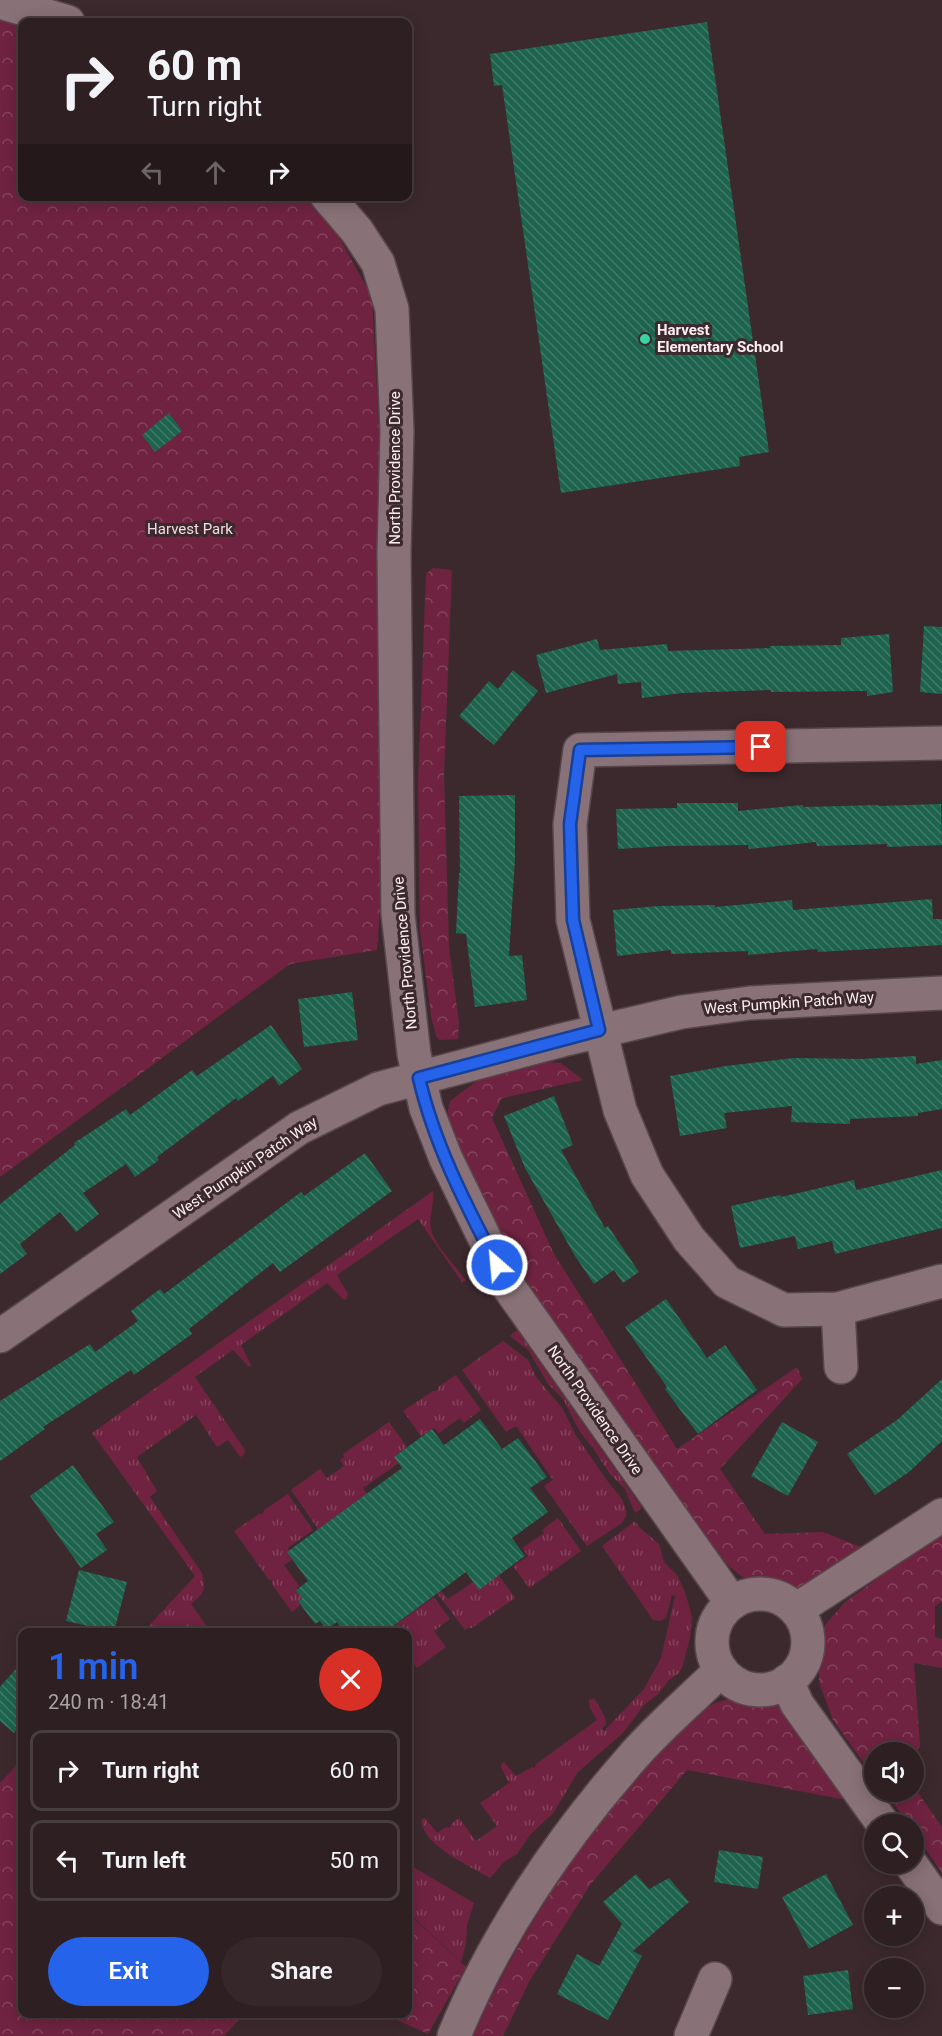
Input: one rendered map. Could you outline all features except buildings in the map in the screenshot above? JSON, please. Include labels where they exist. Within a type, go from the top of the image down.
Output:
[{"type":"street","points":[[0,2],[54,18]]},
{"type":"street","name":"North Providence Drive","points":[[331,201],[357,231],[378,263],[392,309],[397,431],[394,553],[398,914],[414,1054],[426,1108],[446,1159],[508,1286],[732,1603]]},
{"type":"street","points":[[942,743],[580,750],[570,824],[573,920],[620,1110],[648,1175],[689,1239],[727,1282],[784,1310],[838,1309],[942,1281]]},
{"type":"street","name":"West Pumpkin Patch Way","points":[[0,1336],[300,1128],[378,1089],[599,1030],[682,1012],[750,1003],[942,993]]},
{"type":"street","points":[[838,1309],[841,1367]]},
{"type":"street","points":[[796,1610],[942,1515]]},
{"type":"street","points":[[772,1595],[785,1601],[796,1610],[804,1623],[808,1639],[806,1655],[799,1670],[787,1681],[773,1688],[758,1690],[743,1687],[721,1671],[713,1654],[712,1639],[718,1619],[732,1603],[745,1596],[772,1595]]},
{"type":"street","points":[[454,2036],[468,2003],[517,1914],[580,1821],[631,1758],[721,1671]]},
{"type":"street","points":[[787,1681],[797,1704],[876,1814]]},
{"type":"street","points":[[918,1874],[942,1908]]},
{"type":"street","points":[[691,2036],[715,1979]]},
{"type":"green space","name":"Harvest Park","points":[[0,18],[18,23],[18,201],[310,201],[335,230],[372,297],[380,451],[382,882],[377,950],[290,964],[0,1177]]},
{"type":"green space","points":[[433,568],[452,570],[444,775],[449,947],[459,1023],[458,1039],[440,1040],[436,1036],[431,1016],[420,930],[418,783],[426,574]]},
{"type":"green space","points":[[549,1062],[561,1063],[583,1080],[502,1098],[492,1118],[554,1254],[677,1449],[797,1367],[802,1379],[720,1469],[765,1534],[823,1532],[866,1549],[824,1581],[793,1590],[765,1587],[741,1576],[719,1558],[533,1294],[485,1204],[449,1124],[450,1101],[481,1078]]},
{"type":"green space","points":[[433,1191],[430,1224],[433,1235],[466,1281],[462,1282],[418,1219],[337,1275],[348,1294],[346,1300],[327,1283],[241,1345],[251,1365],[249,1367],[233,1350],[195,1377],[245,1450],[244,1455],[240,1457],[228,1440],[217,1447],[196,1415],[137,1457],[157,1491],[150,1497],[202,1573],[203,1591],[191,1604],[208,1628],[147,1628],[195,1576],[92,1433]]},
{"type":"green space","points":[[517,1330],[642,1508],[635,1513],[625,1489],[609,1473],[580,1432],[563,1399],[548,1384],[528,1350],[510,1336]]},
{"type":"green space","points":[[503,1341],[528,1360],[536,1377],[563,1409],[575,1434],[622,1499],[626,1516],[622,1523],[587,1546],[544,1486],[553,1480],[516,1426],[506,1432],[462,1370]]},
{"type":"green space","points":[[456,1375],[481,1410],[464,1423],[460,1418],[439,1433],[434,1428],[421,1436],[403,1411],[433,1391],[437,1391],[438,1387]]},
{"type":"green space","points":[[389,1422],[407,1447],[395,1456],[399,1463],[363,1488],[369,1497],[320,1532],[291,1490],[320,1469],[327,1478],[344,1466],[340,1460],[344,1457],[343,1454]]},
{"type":"green space","points":[[288,1494],[313,1530],[288,1548],[293,1559],[284,1565],[299,1586],[296,1589],[302,1598],[298,1601],[301,1604],[292,1612],[272,1584],[272,1580],[269,1580],[234,1531],[259,1514],[263,1514],[264,1510]]},
{"type":"green space","points":[[558,1518],[581,1551],[553,1571],[549,1571],[549,1574],[529,1588],[513,1566],[528,1556],[522,1548],[544,1533],[542,1530]]},
{"type":"green space","points":[[635,1521],[659,1544],[664,1562],[677,1575],[685,1592],[692,1617],[690,1638],[682,1668],[658,1694],[644,1705],[623,1733],[578,1772],[554,1812],[530,1835],[517,1854],[504,1862],[490,1878],[437,1846],[423,1828],[422,1819],[425,1818],[437,1833],[446,1827],[450,1828],[451,1824],[459,1818],[476,1841],[497,1826],[480,1803],[509,1783],[501,1767],[502,1763],[504,1762],[516,1776],[532,1767],[535,1768],[536,1764],[597,1720],[590,1708],[589,1700],[594,1698],[605,1717],[606,1724],[602,1729],[604,1731],[644,1689],[661,1658],[675,1596],[672,1595],[666,1618],[660,1621],[653,1620],[602,1546]]},
{"type":"green space","points":[[942,1532],[942,1601],[935,1606],[935,1637],[942,1639],[942,1668],[914,1663],[920,1742],[864,1742],[864,1763],[833,1720],[819,1682],[819,1643],[825,1625],[845,1602]]},
{"type":"green space","points":[[497,1573],[515,1598],[472,1628],[465,1630],[437,1593],[441,1591],[448,1599],[479,1578]]},
{"type":"green space","points":[[434,1597],[450,1619],[434,1631],[446,1647],[417,1668],[412,1661],[412,1628],[391,1628]]},
{"type":"green space","points":[[744,1696],[764,1699],[787,1710],[818,1747],[852,1801],[687,1770],[590,1885],[530,1980],[503,2036],[473,2036],[534,1920],[557,1883],[608,1813],[636,1779],[695,1717],[713,1704]]},
{"type":"green space","points":[[18,1763],[18,2018],[240,2018],[224,2036],[0,2036],[0,1783]]},
{"type":"green space","points":[[924,1801],[942,1827],[942,1873],[924,1847],[924,1814],[901,1814],[893,1802]]},
{"type":"green space","points":[[412,1866],[474,1903],[467,1925],[466,1944],[461,1962],[412,1916]]},
{"type":"green space","points":[[412,1917],[466,1967],[428,2034],[393,2018],[412,2018]]},
{"type":"place","name":"Harvest Elementary School","points":[[645,339]]},
{"type":"route","points":[[497,1265],[446,1159],[426,1108],[419,1078],[599,1030],[573,920],[570,824],[580,750],[761,747]]}]
